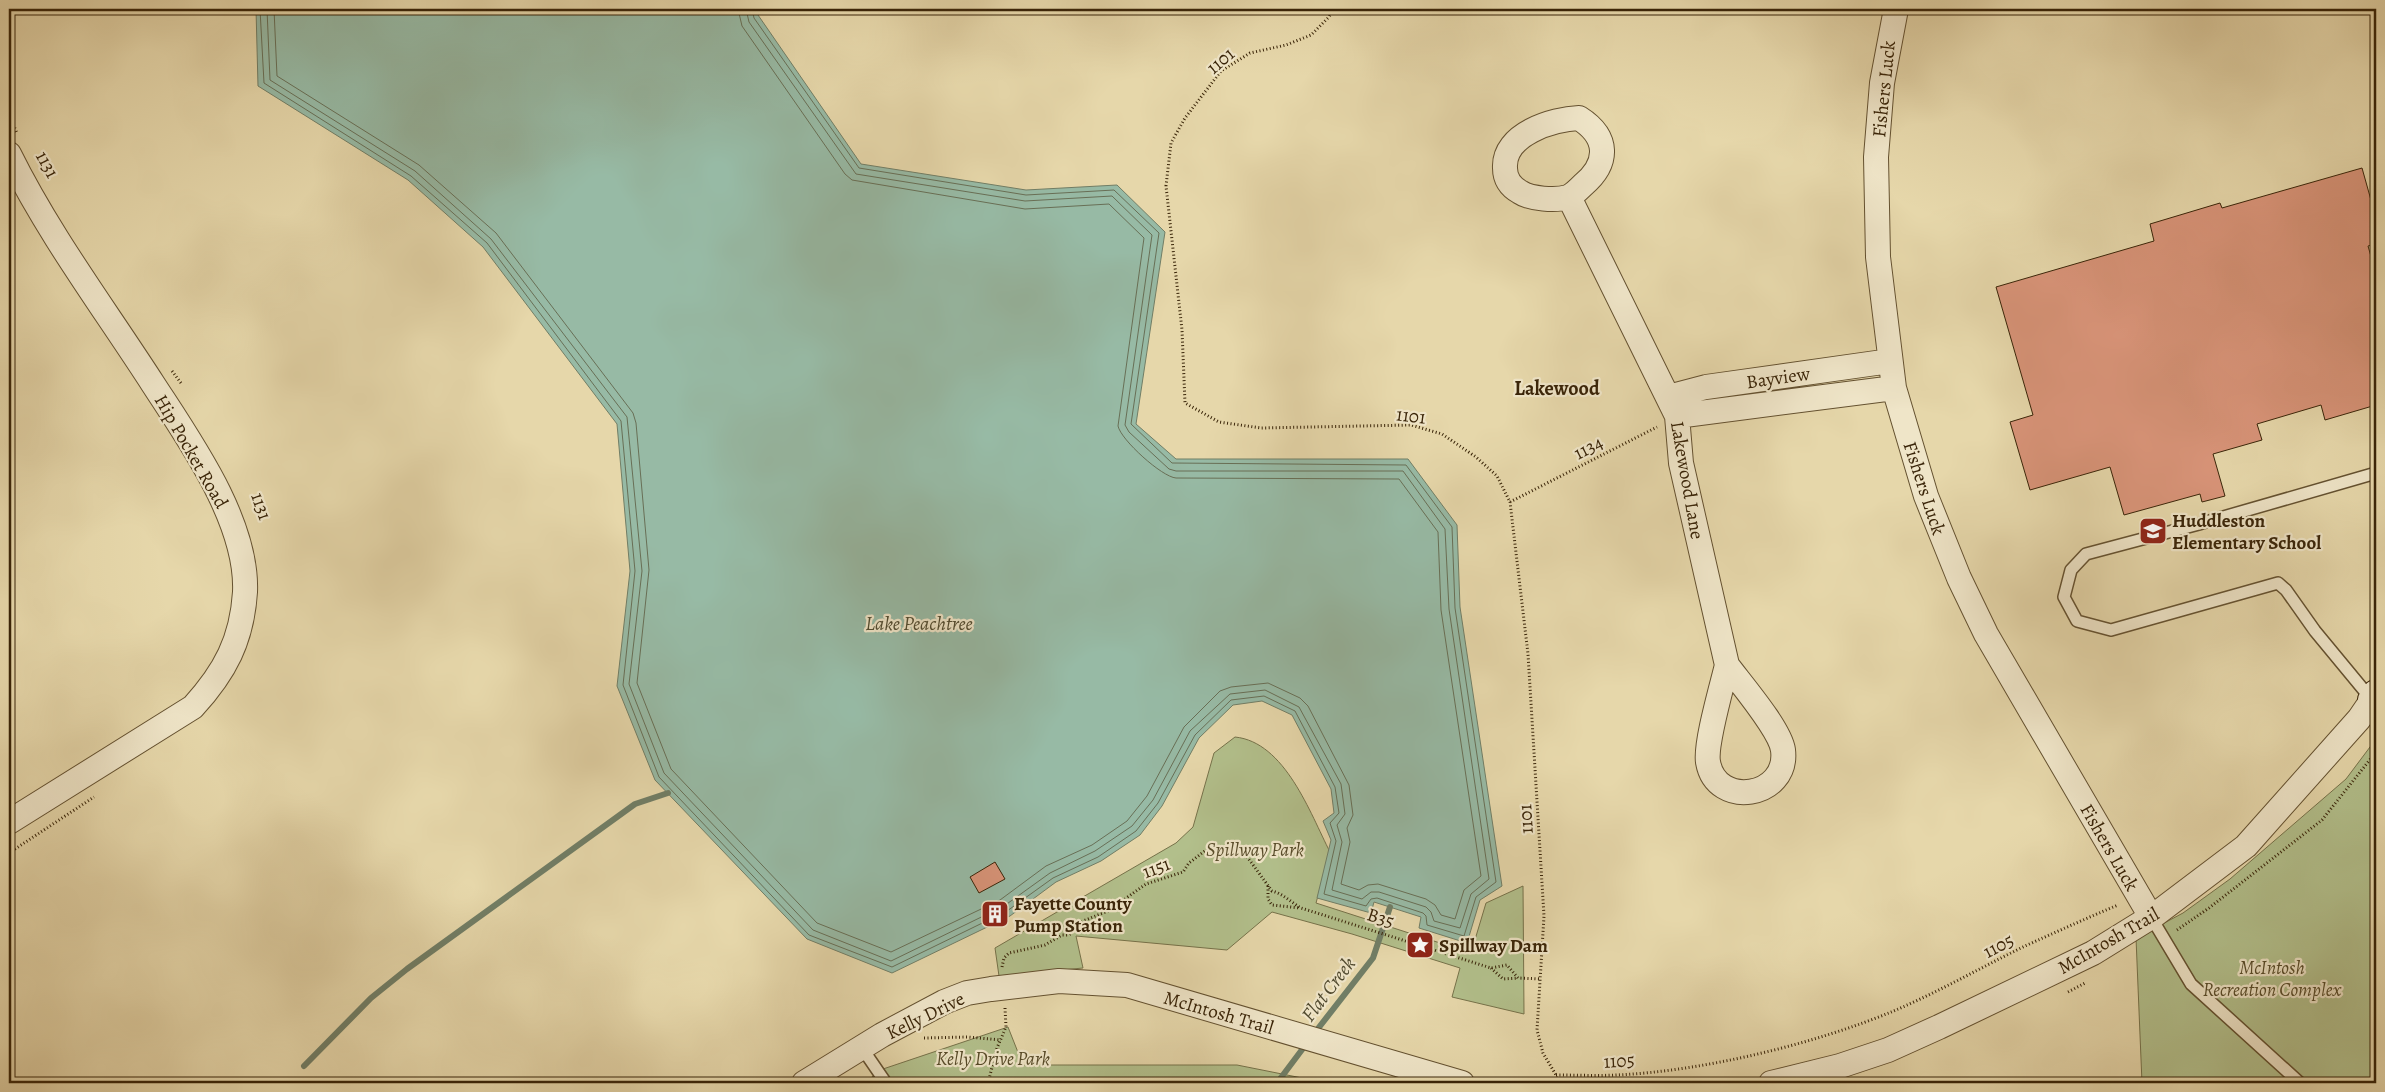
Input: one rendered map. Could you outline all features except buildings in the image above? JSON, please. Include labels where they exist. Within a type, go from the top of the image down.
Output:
[{"type":"street","name":"Fishers Luck","points":[[1896,9],[1882,82],[1876,157],[1878,257],[1894,388],[1926,496],[1959,578],[1991,642],[2151,917]]},
{"type":"street","name":"Hip Pocket Road","points":[[9,822],[193,706],[214,684],[231,655],[241,619],[245,591],[240,549],[224,503],[176,420],[38,210],[14,146]]},
{"type":"street","name":"Lakewood Lane","points":[[1569,197],[1673,406],[1681,463],[1727,665],[1778,735],[1783,750],[1783,764],[1776,778],[1766,788],[1752,793],[1737,792],[1724,787],[1713,776],[1708,762],[1708,747],[1727,665]]},
{"type":"street","name":"Bayview","points":[[1673,406],[1706,387],[1890,361]]},
{"type":"street","name":"Bayview","points":[[1673,406],[1894,388]]},
{"type":"street","name":"McIntosh Trail","points":[[1771,1083],[1840,1066],[1888,1050],[1939,1028],[2093,953],[2151,917],[2246,846],[2353,726],[2374,697]]},
{"type":"street","name":"McIntosh Trail","points":[[1059,981],[1126,985],[1462,1083]]},
{"type":"street","name":"Kelly Drive","points":[[804,1083],[944,1002],[967,993],[1003,986],[1059,981]]},
{"type":"lane","points":[[2374,697],[2315,631],[2286,590],[2278,583],[2111,630],[2078,621],[2064,597],[2070,570],[2086,554],[2199,524],[2376,473]]},
{"type":"lane","points":[[2151,917],[2191,984],[2300,1083]]},
{"type":"lane","points":[[862,1048],[886,1083]]},
{"type":"path","name":"1101","points":[[1333,9],[1329,17],[1311,36],[1286,45],[1250,53],[1221,71],[1185,118],[1172,143],[1166,186],[1182,330],[1185,403],[1219,422],[1261,428],[1411,425],[1442,434],[1476,457],[1498,476],[1510,502],[1528,654],[1544,916],[1537,1030],[1543,1053],[1556,1075],[1558,1083]]},
{"type":"path","name":"1131","points":[[9,115],[14,146]]},
{"type":"path","points":[[168,368],[176,373],[184,389]]},
{"type":"path","name":"1134","points":[[1510,502],[1673,406]]},
{"type":"path","points":[[9,853],[100,794]]},
{"type":"path","name":"1151","points":[[1002,972],[1004,958],[1010,953],[1045,945],[1062,935],[1069,935],[1083,921],[1108,911],[1146,884],[1183,872],[1189,863],[1206,850],[1221,848],[1235,850],[1248,858],[1272,891],[1278,892],[1285,899],[1301,908]]},
{"type":"path","name":"1151","points":[[1268,885],[1268,899],[1272,906],[1316,911]]},
{"type":"path","name":"1105","points":[[1556,1075],[1618,1075],[1674,1068],[1738,1058],[1815,1038],[1895,1010],[1974,973],[2023,947],[2138,896]]},
{"type":"path","name":"B35","points":[[1316,911],[1491,968]]},
{"type":"path","points":[[1491,968],[1507,965],[1518,978]]},
{"type":"path","points":[[1491,968],[1503,979],[1541,979]]},
{"type":"path","points":[[988,1083],[1000,1040],[1006,1028],[1006,1007]]},
{"type":"path","points":[[923,1038],[968,1037],[1000,1040]]},
{"type":"green space","name":"Spillway Park","points":[[1235,737],[1253,742],[1282,765],[1314,818],[1330,852],[1316,903],[1471,953],[1486,903],[1523,886],[1524,1014],[1452,997],[1460,968],[1352,934],[1272,912],[1227,950],[1076,936],[1083,968],[999,976],[995,948],[1176,843],[1193,827],[1214,753]]},
{"type":"green space","name":"McIntosh Recreation Complex","points":[[2376,739],[2376,1083],[2142,1083],[2136,938],[2183,913],[2230,879],[2346,779]]},
{"type":"green space","name":"Kelly Drive Park","points":[[1008,1027],[1023,1065],[1237,1065],[1327,1083],[865,1083],[880,1070]]},
{"type":"water","name":"Lake Peachtree","points":[[256,9],[757,9],[758,15],[861,164],[1026,190],[1117,185],[1165,232],[1136,424],[1176,459],[1408,459],[1457,525],[1460,607],[1502,886],[1480,900],[1467,943],[1419,928],[1421,917],[1374,902],[1371,913],[1317,898],[1331,840],[1323,821],[1334,813],[1331,789],[1292,715],[1262,701],[1233,705],[1199,738],[1162,806],[1140,835],[1101,861],[1056,882],[1010,916],[892,973],[807,939],[655,780],[617,686],[630,571],[617,424],[483,247],[408,180],[258,86]]},
{"type":"waterway","points":[[304,1066],[371,998],[407,969],[635,804],[668,793]]},
{"type":"waterway","name":"Flat Creek","points":[[1313,1035],[1373,958],[1390,907]]},
{"type":"waterway","name":"Flat Creek","points":[[1277,1083],[1307,1043]]},
{"type":"place","name":"Huddleston Elementary School","points":[[2153,531]]},
{"type":"place","name":"Fayette County Pump Station","points":[[995,914]]},
{"type":"place","name":"Spillway Dam","points":[[1420,945]]},
{"type":"district","name":"Lakewood","points":[[1557,388]]}]
